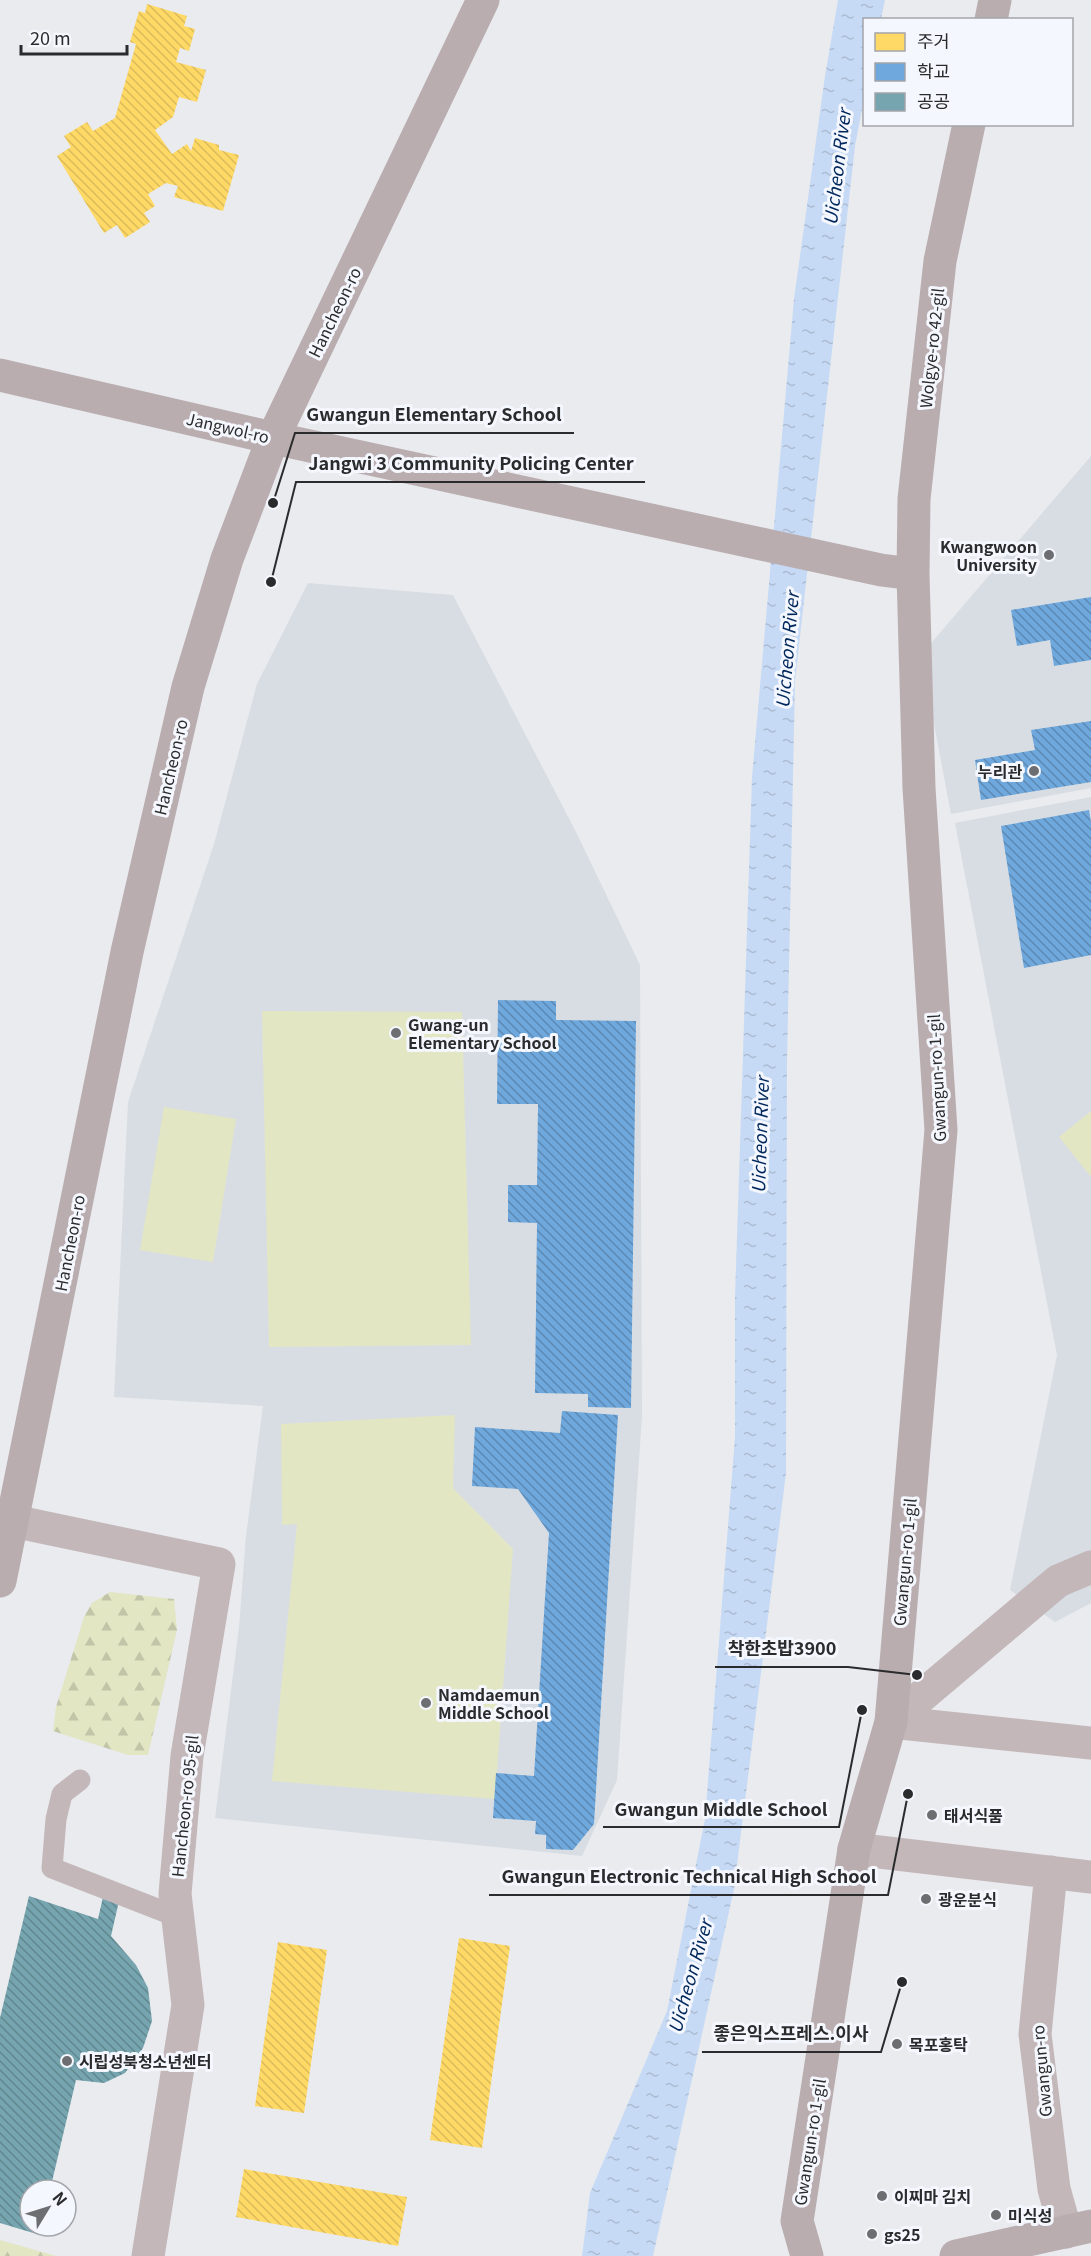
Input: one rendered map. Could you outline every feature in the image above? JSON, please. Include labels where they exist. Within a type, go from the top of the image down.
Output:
[{"type":"street","name":"Hancheon-ro","points":[[0,1581],[127,952],[188,687],[227,559],[273,438],[483,0]]},
{"type":"street","points":[[991,18],[995,0]]},
{"type":"street","name":"Wolgye-ro 42-gil","points":[[913,574],[915,499],[940,261],[969,126]]},
{"type":"street","name":"Jangwol-ro","points":[[0,375],[273,438],[881,570],[913,574]]},
{"type":"street","name":"Gwangun-ro 1-gil","points":[[807,2256],[796,2221],[854,1849],[891,1722],[941,1130],[919,788],[913,574]]},
{"type":"street","name":"Hancheon-ro 95-gil","points":[[13,1521],[219,1564],[187,1756],[175,1894],[188,2005],[148,2256]]},
{"type":"street","points":[[891,1722],[1058,1581],[1091,1567]]},
{"type":"street","points":[[891,1722],[1091,1743]]},
{"type":"street","points":[[854,1849],[1091,1878]]},
{"type":"street","name":"Gwangun-ro","points":[[956,2256],[1078,2229],[1054,2190],[1035,2034],[1051,1872]]},
{"type":"lane","points":[[80,1780],[62,1794],[56,1819],[52,1868],[178,1917]]},
{"type":"shaded area","name":"Kwangwoon University","points":[[1091,456],[1091,788],[951,814],[921,655]]},
{"type":"shaded area","name":"Gwang-un Elementary School","points":[[308,583],[453,595],[576,832],[640,965],[642,1416],[617,1780],[582,1856],[215,1818],[239,1627],[246,1536],[263,1406],[114,1397],[128,1102],[214,844],[257,684]]},
{"type":"shaded area","points":[[1091,797],[1091,1603],[1055,1622],[1010,1590],[1057,1355],[955,823]]},
{"type":"green space","points":[[262,1011],[462,1012],[471,1345],[269,1347]]},
{"type":"green space","points":[[164,1107],[236,1119],[213,1262],[140,1250]]},
{"type":"green space","points":[[1091,1111],[1091,1177],[1059,1137]]},
{"type":"green space","points":[[455,1415],[453,1488],[513,1549],[495,1799],[272,1781],[297,1524],[282,1525],[281,1424]]},
{"type":"green space","points":[[110,1592],[174,1599],[177,1630],[148,1755],[128,1755],[53,1731],[56,1707],[84,1617],[92,1603]]},
{"type":"green space","points":[[0,2240],[56,2256],[0,2256]]},
{"type":"water","name":"Uicheon River","points":[[838,0],[885,0],[881,18],[863,18],[863,104],[855,146],[795,681],[787,1061],[786,1473],[734,1889],[653,2256],[582,2256],[590,2193],[667,2011],[705,1819],[735,1437],[735,1298],[752,777],[794,299]]},
{"type":"building: 주거","points":[[147,4],[187,16],[184,26],[195,29],[189,51],[180,48],[176,62],[206,70],[197,102],[179,97],[173,117],[155,130],[172,154],[187,144],[191,151],[195,138],[219,145],[219,150],[239,155],[223,211],[174,197],[178,186],[166,183],[148,194],[155,206],[144,213],[150,222],[125,238],[117,225],[104,233],[57,156],[71,147],[64,136],[87,122],[93,131],[115,118],[136,44],[130,42],[139,11],[145,13]]},
{"type":"building: 주거","points":[[459,1938],[510,1946],[482,2148],[430,2140]]},
{"type":"building: 주거","points":[[278,1942],[327,1950],[304,2113],[255,2106]]},
{"type":"building: 주거","points":[[244,2169],[407,2197],[398,2246],[236,2217]]},
{"type":"building: 학교","points":[[1091,597],[1091,660],[1054,666],[1050,640],[1017,646],[1011,610]]},
{"type":"building: 학교","name":"누리관","points":[[1091,721],[1091,782],[981,800],[975,760],[1035,750],[1031,730]]},
{"type":"building: 학교","points":[[1089,810],[1091,822],[1091,955],[1024,968],[1001,826]]},
{"type":"building: 학교","points":[[498,1000],[556,1001],[556,1020],[636,1021],[631,1408],[588,1407],[588,1394],[535,1393],[537,1223],[508,1222],[508,1185],[537,1185],[538,1104],[497,1104]]},
{"type":"building: 학교","points":[[562,1411],[618,1415],[594,1824],[573,1850],[546,1849],[546,1835],[535,1834],[536,1821],[493,1818],[496,1773],[534,1776],[549,1533],[518,1489],[472,1486],[475,1427],[560,1433]]},
{"type":"building: 공공","name":"시립성북청소년센터","points":[[29,1896],[98,1919],[103,1897],[119,1901],[111,1936],[136,1965],[148,1988],[152,2021],[143,2048],[125,2073],[104,2083],[76,2080],[53,2178],[18,2178],[18,2228],[0,2223],[0,2018]]},
{"type":"place","name":"Gwangun Elementary School","points":[[273,503]]},
{"type":"place","name":"Kwangwoon University","points":[[1049,555]]},
{"type":"place","name":"Jangwi 3 Community Policing Center","points":[[271,582]]},
{"type":"place","name":"누리관","points":[[1034,771]]},
{"type":"place","name":"Gwang-un Elementary School","points":[[396,1033]]},
{"type":"place","name":"착한초밥3900","points":[[917,1675]]},
{"type":"place","name":"Namdaemun Middle School","points":[[426,1703]]},
{"type":"place","name":"Gwangun Middle School","points":[[862,1710]]},
{"type":"place","name":"Gwangun Electronic Technical High School","points":[[908,1794]]},
{"type":"place","name":"태서식품","points":[[932,1815]]},
{"type":"place","name":"광운분식","points":[[926,1899]]},
{"type":"place","name":"좋은익스프레스.이사","points":[[902,1982]]},
{"type":"place","name":"목포홍탁","points":[[897,2044]]},
{"type":"place","name":"시립성북청소년센터","points":[[67,2061]]},
{"type":"place","name":"이찌마 김치","points":[[882,2196]]},
{"type":"place","name":"미식성","points":[[996,2215]]},
{"type":"place","name":"gs25","points":[[872,2234]]}]
